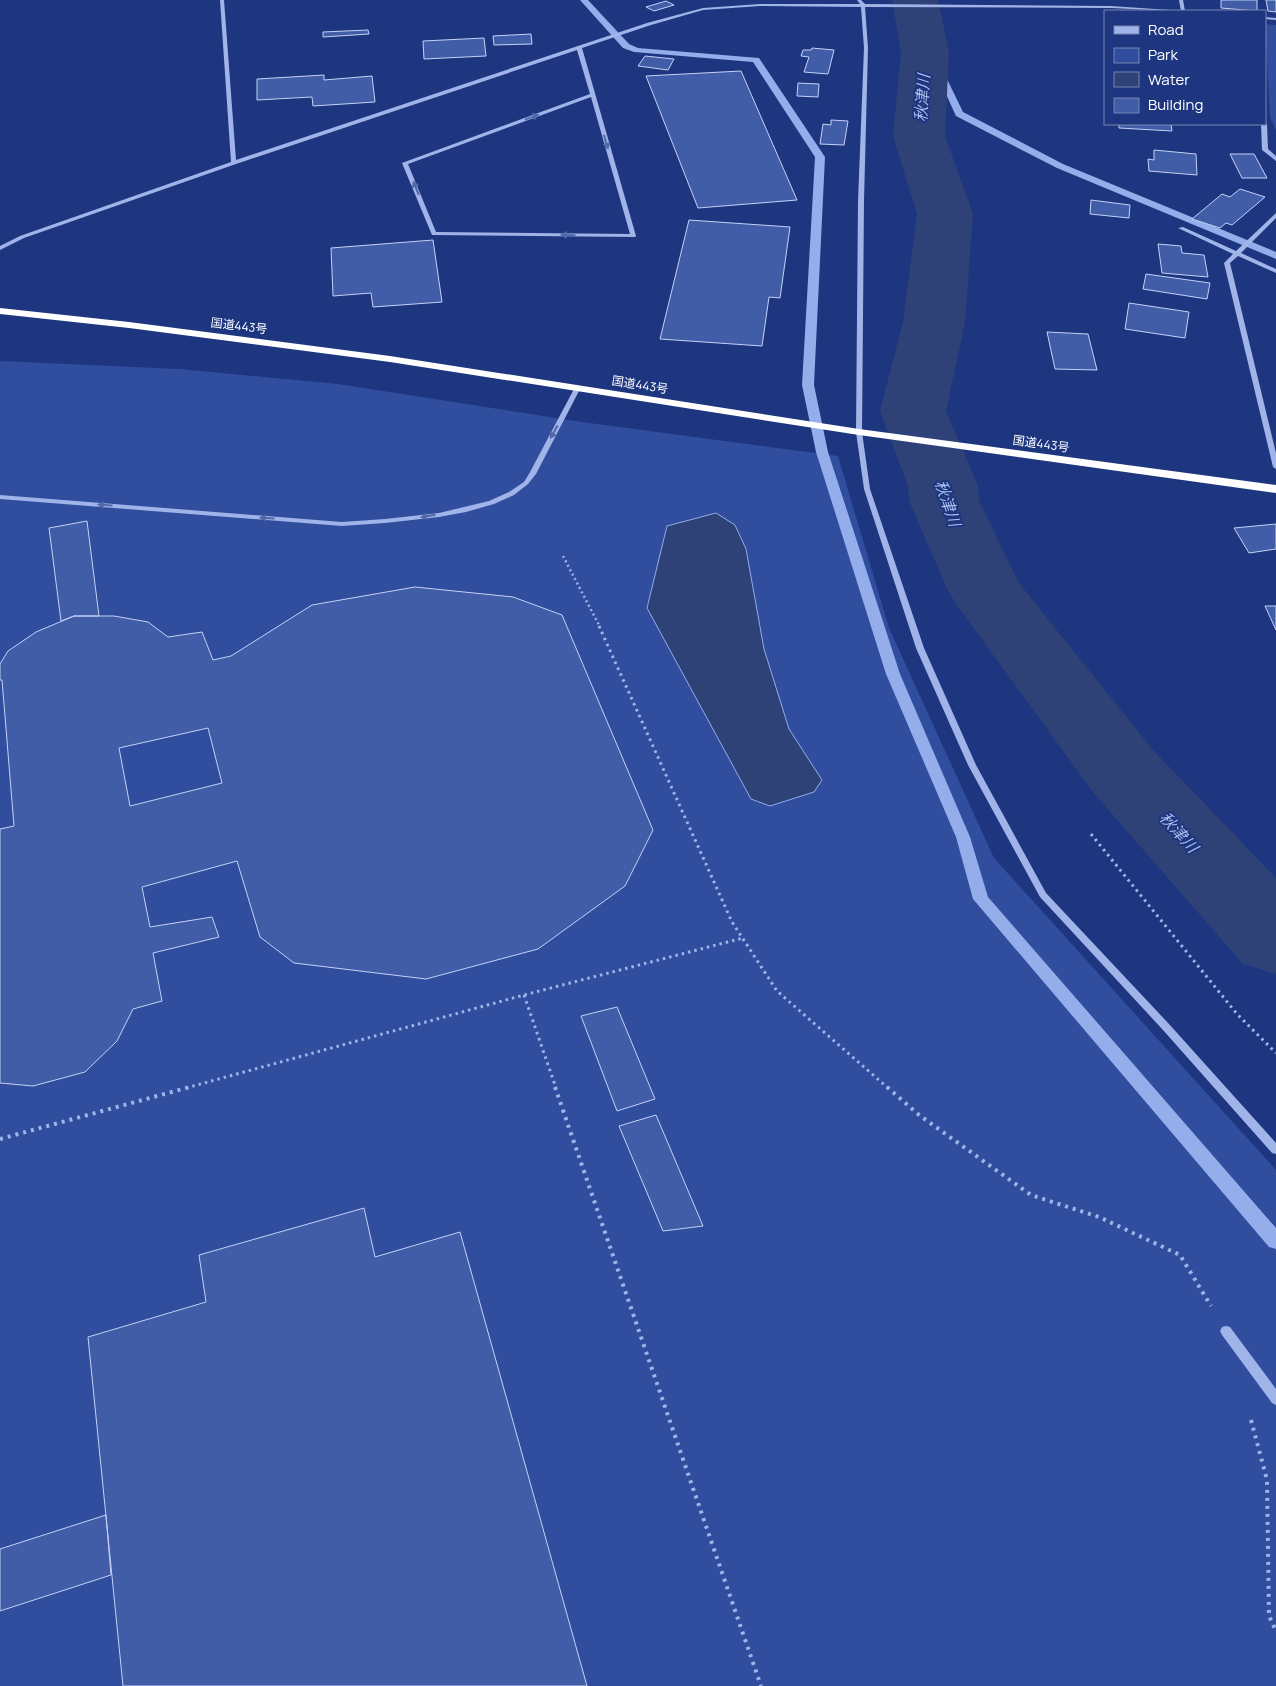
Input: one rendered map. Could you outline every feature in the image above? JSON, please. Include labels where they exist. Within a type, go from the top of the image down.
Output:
[{"type":"highway","name":"国道443号","points":[[0,311],[130,325],[380,358],[859,432],[1276,489]]},
{"type":"street","points":[[222,0],[234,163]]},
{"type":"street","points":[[1016,0],[1021,6]]},
{"type":"street","points":[[0,248],[22,237],[234,163],[624,32],[703,9],[760,4],[861,2],[1110,7],[1154,10]]},
{"type":"street","points":[[861,2],[866,48],[861,201],[859,432],[868,489],[920,648],[972,765],[1043,895],[1166,1027],[1276,1150]]},
{"type":"street","points":[[579,48],[593,95],[632,236],[434,234],[405,163],[593,95]]},
{"type":"street","points":[[1264,125],[1265,150],[1276,159]]},
{"type":"street","points":[[1276,215],[1227,263],[1276,467]]},
{"type":"street","points":[[1181,228],[1238,252],[1276,271]]},
{"type":"street","points":[[0,497],[342,524],[424,517],[482,505],[508,496],[526,483],[577,389]]},
{"type":"street","points":[[1226,1331],[1276,1398]]},
{"type":"path","points":[[563,556],[600,630],[732,922],[777,991],[919,1115],[1030,1195],[1099,1217],[1180,1255],[1226,1331]]},
{"type":"path","points":[[1091,834],[1238,1014],[1276,1053]]},
{"type":"path","points":[[0,1139],[524,995],[742,938]]},
{"type":"path","points":[[524,995],[761,1686]]},
{"type":"path","points":[[1249,1414],[1267,1480],[1269,1616],[1276,1631]]},
{"type":"green space","points":[[1266,24],[1276,25],[1276,130],[1270,117]]},
{"type":"green space","points":[[0,361],[179,369],[338,384],[582,422],[838,456],[889,628],[994,858],[1276,1170],[1276,1686],[0,1686]]},
{"type":"water","points":[[716,513],[735,525],[746,549],[764,649],[789,729],[822,780],[814,792],[770,806],[751,799],[647,608],[667,526]]},
{"type":"building","points":[[1221,0],[1257,0],[1257,10],[1221,8]]},
{"type":"building","points":[[1266,0],[1276,0],[1276,12],[1268,11]]},
{"type":"building","points":[[666,1],[674,5],[654,11],[646,7]]},
{"type":"building","points":[[368,30],[369,34],[323,37],[323,32]]},
{"type":"building","points":[[531,34],[532,44],[494,45],[493,36]]},
{"type":"building","points":[[484,38],[486,56],[424,59],[423,41]]},
{"type":"building","points":[[812,48],[834,50],[828,74],[804,72],[809,57],[801,56],[803,50],[811,50]]},
{"type":"building","points":[[645,56],[674,59],[668,70],[638,66]]},
{"type":"building","points":[[741,71],[797,200],[698,208],[646,76]]},
{"type":"building","points":[[324,75],[324,80],[372,76],[375,102],[313,106],[312,97],[257,100],[257,79]]},
{"type":"building","points":[[798,83],[819,84],[818,97],[797,96]]},
{"type":"building","points":[[831,120],[848,121],[844,145],[820,144],[823,124],[831,125]]},
{"type":"building","points":[[1119,125],[1171,125],[1172,131],[1119,128]]},
{"type":"building","points":[[1154,150],[1196,154],[1197,175],[1149,171],[1148,159],[1154,160]]},
{"type":"building","points":[[1230,154],[1254,154],[1267,178],[1242,178]]},
{"type":"building","points":[[1240,189],[1265,197],[1232,225],[1226,223],[1220,228],[1192,219],[1222,194],[1230,197]]},
{"type":"building","points":[[1091,200],[1130,205],[1129,218],[1090,214]]},
{"type":"building","points":[[689,220],[790,227],[780,298],[769,297],[762,346],[660,339]]},
{"type":"building","points":[[433,240],[442,302],[373,307],[371,293],[333,296],[331,248]]},
{"type":"building","points":[[1158,244],[1181,246],[1182,253],[1204,255],[1208,277],[1162,273]]},
{"type":"building","points":[[1146,274],[1210,283],[1207,299],[1143,289]]},
{"type":"building","points":[[1129,303],[1189,312],[1185,338],[1125,329]]},
{"type":"building","points":[[1047,332],[1088,334],[1097,370],[1055,369]]},
{"type":"building","points":[[87,521],[99,616],[74,616],[61,621],[49,528]]},
{"type":"building","points":[[1276,524],[1276,549],[1249,553],[1234,528]]},
{"type":"building","points":[[415,587],[513,597],[562,615],[653,830],[625,886],[538,949],[426,979],[294,963],[260,937],[237,861],[142,887],[150,927],[212,917],[219,937],[153,953],[162,1001],[133,1009],[117,1041],[85,1072],[33,1086],[0,1083],[0,829],[14,826],[2,680],[0,680],[0,664],[8,651],[36,632],[74,616],[114,616],[148,622],[168,637],[202,632],[213,660],[231,656],[312,605]],"holes":[[[208,728],[222,783],[130,806],[119,748]]]},
{"type":"building","points":[[1265,606],[1276,606],[1276,630]]},
{"type":"building","points":[[617,1007],[655,1099],[617,1111],[581,1016]]},
{"type":"building","points":[[656,1115],[703,1226],[663,1231],[619,1126]]},
{"type":"building","points":[[364,1208],[375,1257],[460,1232],[587,1686],[123,1686],[88,1337],[206,1302],[199,1255]]},
{"type":"building","points":[[106,1515],[111,1575],[0,1611],[0,1549]]},
{"type":"waterway","points":[[584,0],[626,46],[637,50],[756,60],[820,157],[808,385],[822,452],[893,674],[963,837],[981,899],[1276,1241]]},
{"type":"waterway","name":"秋津川","points":[[915,0],[925,52],[919,136],[945,214],[934,322],[913,411],[943,486],[944,501],[985,591],[1123,771],[1276,938]]},
{"type":"waterway","points":[[925,52],[943,79],[959,114],[1060,166],[1276,256]]}]
